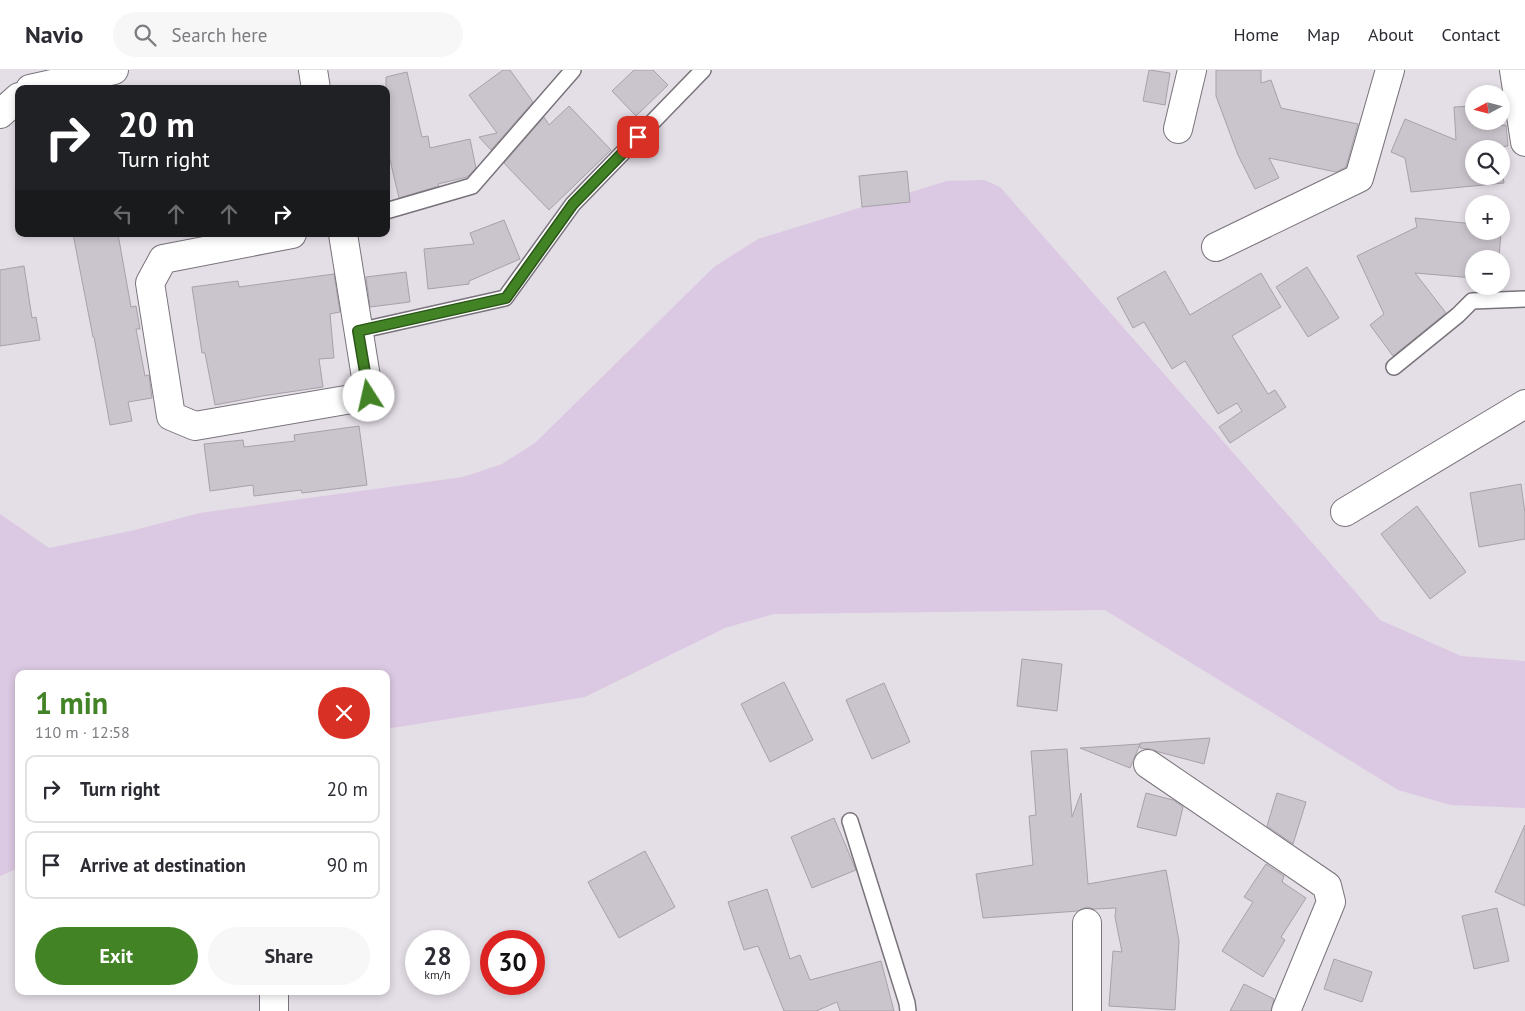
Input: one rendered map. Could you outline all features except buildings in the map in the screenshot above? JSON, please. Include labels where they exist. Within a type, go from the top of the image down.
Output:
[{"type":"street","points":[[48,85],[114,70]]},
{"type":"street","points":[[313,70],[315,85]]},
{"type":"street","points":[[1178,129],[1192,70]]},
{"type":"street","points":[[1216,247],[1359,178],[1390,70]]},
{"type":"street","points":[[1514,70],[1525,142]]},
{"type":"street","points":[[0,114],[15,101]]},
{"type":"street","points":[[277,237],[163,259],[150,283],[171,416],[195,426],[369,396],[343,237]]},
{"type":"street","points":[[1345,512],[1525,404]]},
{"type":"street","points":[[1148,764],[1327,886],[1331,902],[1286,1011]]},
{"type":"street","points":[[1087,923],[1087,1011]]},
{"type":"street","points":[[274,995],[274,1011]]},
{"type":"lane","points":[[390,210],[472,186],[573,70]]},
{"type":"lane","points":[[358,331],[506,298],[573,204],[703,70]]},
{"type":"lane","points":[[1394,367],[1458,315],[1472,301],[1525,299]]},
{"type":"lane","points":[[850,821],[908,1011]]},
{"type":"shaded area","points":[[984,180],[1000,187],[1380,620],[1461,656],[1525,661],[1525,808],[1451,805],[1398,790],[1105,610],[774,614],[725,628],[585,697],[390,728],[390,670],[15,670],[15,870],[0,876],[0,514],[49,548],[135,530],[200,513],[463,477],[502,464],[535,443],[714,267],[758,239],[947,181]]},
{"type":"route","points":[[369,396],[358,331],[506,298],[573,204],[638,137]]}]
